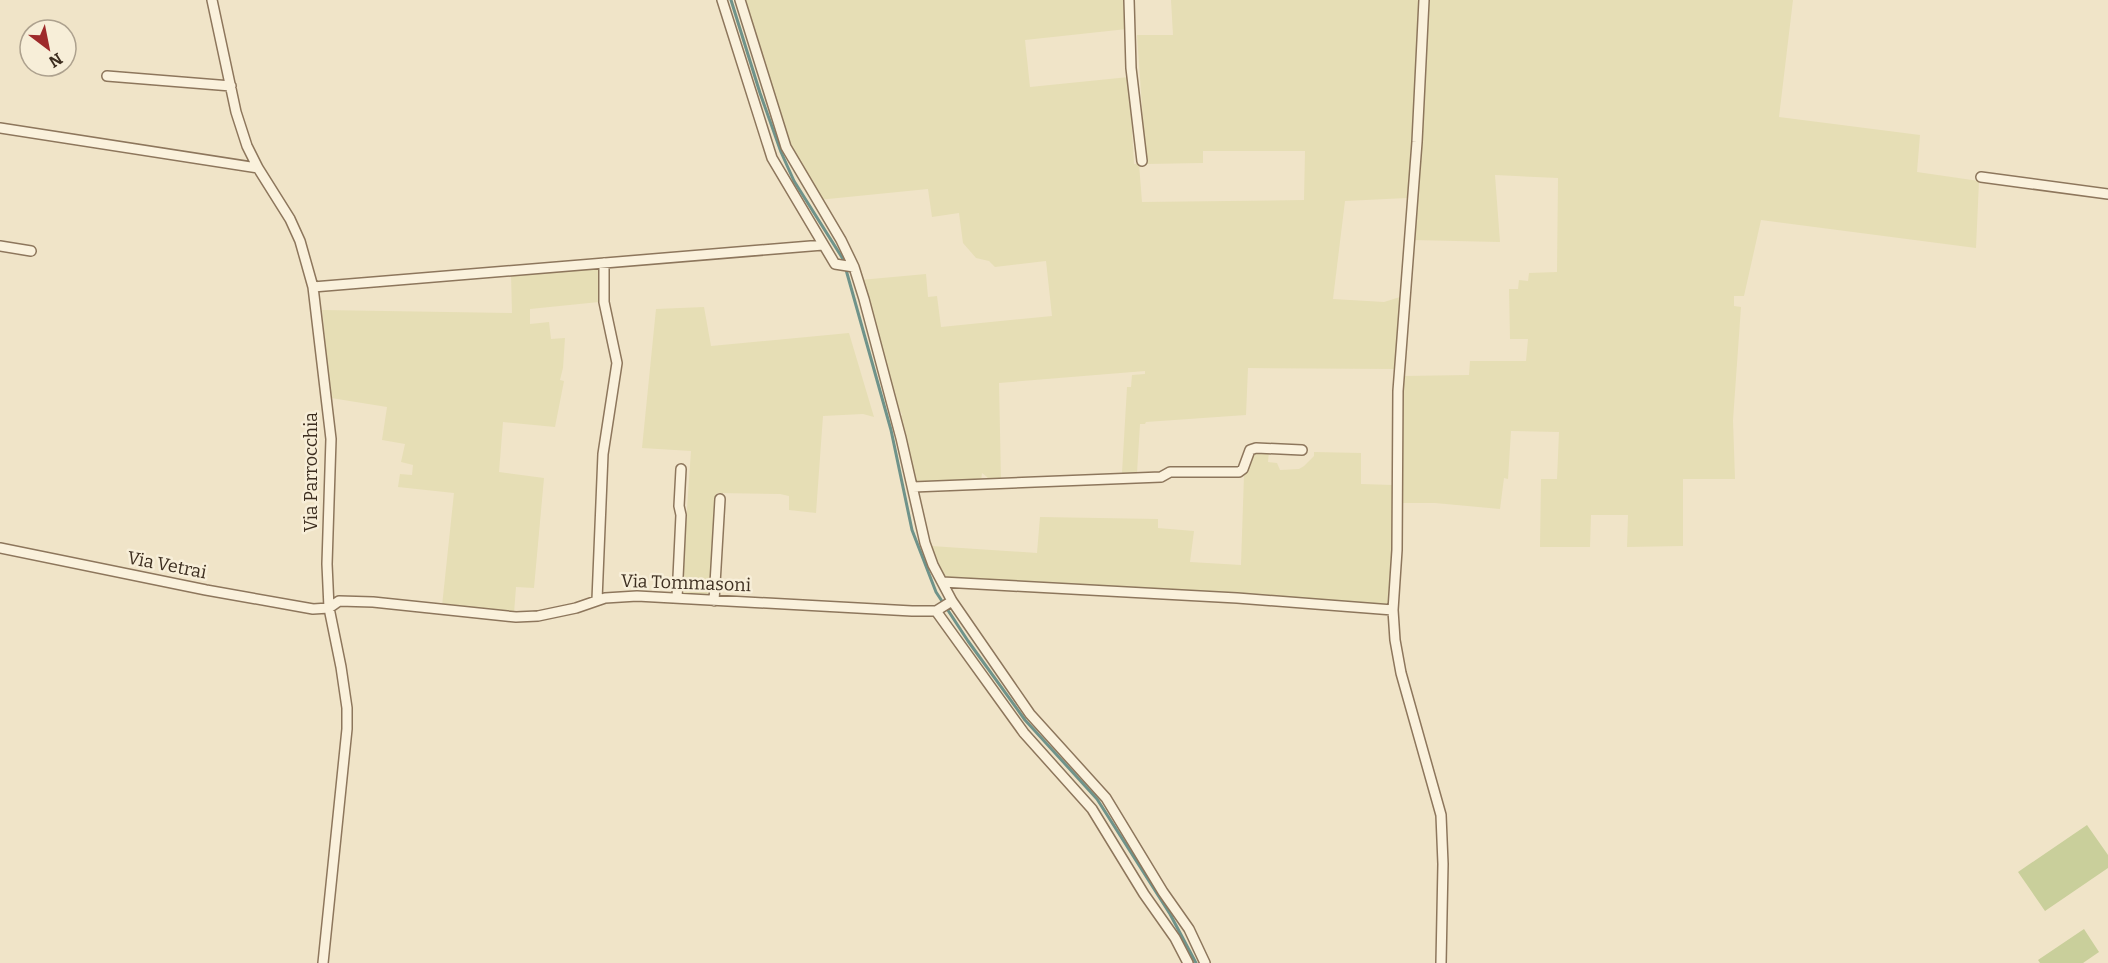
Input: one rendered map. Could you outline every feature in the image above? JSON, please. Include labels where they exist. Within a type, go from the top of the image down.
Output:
[{"type":"street","name":"Via Parrocchia","points":[[212,0],[236,112],[247,146],[290,219],[300,241],[313,287],[331,440],[328,608],[341,667],[347,729],[323,963]]},
{"type":"street","points":[[722,0],[772,158],[835,264],[848,266]]},
{"type":"street","points":[[740,0],[786,147],[841,240],[848,266],[864,299],[913,487],[925,543],[950,602],[1030,714],[1106,798],[1188,930],[1205,963]]},
{"type":"street","points":[[1129,0],[1131,68],[1142,161]]},
{"type":"street","points":[[1424,0],[1417,142],[1398,392],[1397,550],[1393,610],[1401,673],[1441,815],[1443,896],[1441,963]]},
{"type":"street","points":[[107,76],[231,86]]},
{"type":"street","points":[[0,128],[258,168]]},
{"type":"street","points":[[1981,177],[2108,194]]},
{"type":"street","points":[[313,287],[823,245]]},
{"type":"street","points":[[0,246],[31,251]]},
{"type":"street","points":[[597,600],[603,454],[617,363],[603,302],[604,263]]},
{"type":"street","points":[[913,487],[1161,477],[1170,472],[1239,472],[1243,469],[1250,450],[1256,448],[1302,450]]},
{"type":"street","points":[[677,598],[681,469]]},
{"type":"street","points":[[714,601],[720,499]]},
{"type":"street","name":"Via Vetrai","points":[[0,548],[258,600],[314,609],[328,608]]},
{"type":"street","points":[[942,582],[1237,598],[1393,610]]},
{"type":"street","name":"Via Tommasoni","points":[[328,608],[339,601],[373,602],[516,617],[538,616],[576,608],[605,597],[637,596],[937,610]]},
{"type":"street","points":[[950,602],[937,610],[1024,733],[1092,808],[1144,894],[1176,938],[1188,963]]},
{"type":"street","points":[[1176,938],[1188,930]]},
{"type":"shaded area","points":[[744,0],[1125,0],[1127,29],[1025,40],[1030,87],[1129,77],[1134,164],[1139,164],[1142,202],[1304,200],[1305,151],[1203,151],[1203,163],[1146,164],[1137,35],[1173,35],[1171,0],[1421,0],[1413,140],[1407,198],[1345,201],[1333,299],[1384,302],[1400,297],[1395,369],[1248,368],[1246,415],[1140,424],[1137,473],[1122,473],[1127,387],[1131,387],[1132,375],[1145,374],[1145,371],[999,383],[1001,480],[988,480],[982,473],[981,481],[914,482],[898,418],[902,415],[901,412],[896,411],[860,280],[926,274],[928,297],[937,296],[941,327],[1052,316],[1046,261],[995,267],[989,261],[976,258],[963,243],[959,213],[932,217],[928,189],[818,200],[793,156]]},
{"type":"shaded area","points":[[1429,0],[1793,0],[1779,117],[1920,135],[1917,172],[1979,181],[1976,248],[1761,220],[1744,296],[1734,296],[1734,306],[1741,307],[1733,420],[1735,479],[1683,479],[1683,546],[1627,547],[1628,515],[1591,515],[1590,547],[1540,547],[1541,479],[1557,479],[1559,432],[1511,431],[1508,479],[1504,478],[1500,509],[1435,503],[1399,503],[1399,441],[1403,376],[1469,375],[1470,361],[1526,361],[1528,339],[1510,339],[1509,289],[1518,289],[1519,280],[1528,281],[1529,273],[1557,272],[1558,178],[1495,175],[1500,242],[1412,240],[1425,89]]},
{"type":"shaded area","points":[[594,266],[599,268],[599,302],[530,309],[530,324],[549,322],[551,339],[565,338],[560,380],[564,381],[555,427],[503,422],[499,472],[544,478],[534,588],[516,587],[514,613],[442,606],[454,493],[398,487],[400,474],[412,475],[413,465],[401,462],[405,444],[382,440],[387,407],[331,398],[322,310],[512,313],[511,274]]},
{"type":"shaded area","points":[[704,307],[711,346],[849,333],[874,417],[863,414],[823,416],[816,513],[789,510],[789,496],[780,494],[717,493],[709,597],[681,595],[691,451],[642,448],[656,309]]},
{"type":"shaded area","points":[[1257,452],[1269,452],[1268,462],[1277,463],[1280,470],[1299,469],[1314,456],[1314,452],[1361,453],[1361,484],[1393,485],[1394,543],[1391,599],[1388,603],[1383,606],[948,579],[942,573],[931,546],[1037,553],[1040,517],[1158,519],[1158,528],[1194,531],[1190,562],[1241,565],[1244,475],[1249,458]]},
{"type":"green space","points":[[2087,825],[2108,855],[2108,868],[2045,911],[2018,872]]},
{"type":"green space","points":[[2084,929],[2099,952],[2083,963],[2040,963],[2038,960]]},
{"type":"waterway","points":[[731,0],[781,152],[794,181],[843,259],[891,430],[912,530],[936,592],[1025,720],[1097,799],[1170,914],[1196,963]]}]
